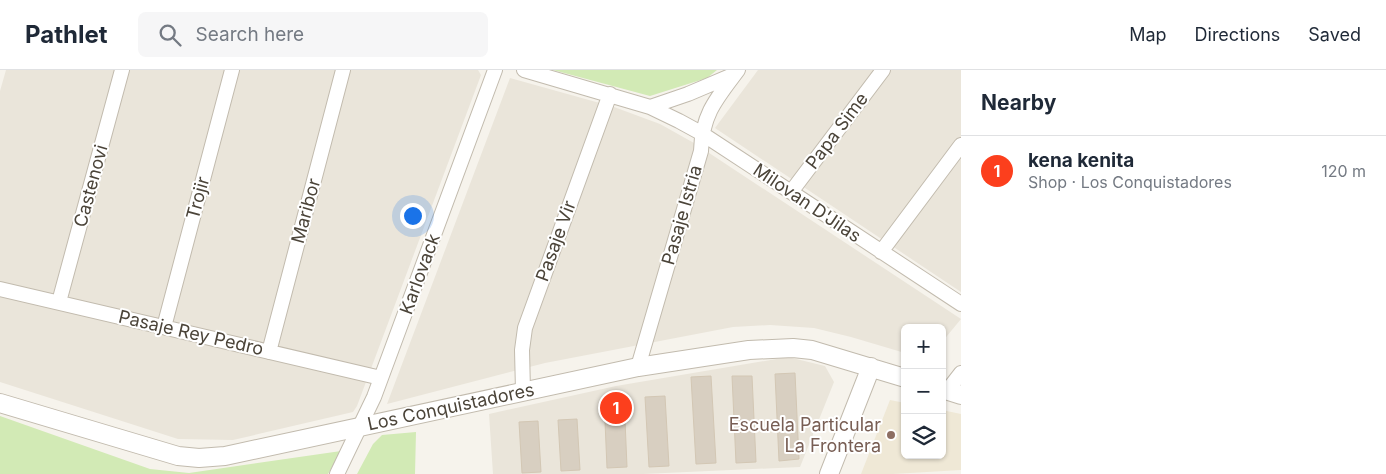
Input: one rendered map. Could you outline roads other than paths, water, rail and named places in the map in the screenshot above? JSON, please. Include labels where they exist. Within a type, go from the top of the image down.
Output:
[{"type":"street","name":"Castenovi","points":[[59,302],[122,70]]},
{"type":"street","name":"Trojir","points":[[164,327],[232,70]]},
{"type":"street","name":"Maribor","points":[[269,352],[343,70]]},
{"type":"street","name":"Karlovack","points":[[337,474],[361,427],[381,378],[495,70]]},
{"type":"street","name":"Milovan D'Jilas","points":[[524,70],[650,107],[701,133],[961,304]]},
{"type":"street","name":"Papa Sime","points":[[791,192],[883,70]]},
{"type":"street","points":[[650,107],[688,94],[737,72]]},
{"type":"street","name":"Pasaje Istria","points":[[638,367],[701,151],[701,133],[708,114],[737,72]]},
{"type":"street","name":"Pasaje Vir","points":[[523,391],[521,361],[525,328],[610,94]]},
{"type":"street","points":[[881,252],[961,145]]},
{"type":"street","name":"Pasaje Rey Pedro","points":[[0,289],[381,378]]},
{"type":"street","name":"Los Conquistadores","points":[[0,404],[188,458],[208,458],[225,456],[638,367],[749,350],[794,348],[812,350],[901,377]]},
{"type":"street","points":[[829,474],[871,367]]},
{"type":"street","points":[[950,392],[961,373]]},
{"type":"place","name":"kena kenita","points":[[616,408]]},
{"type":"place","name":"Escuela Particular La Frontera","points":[[891,435]]}]
